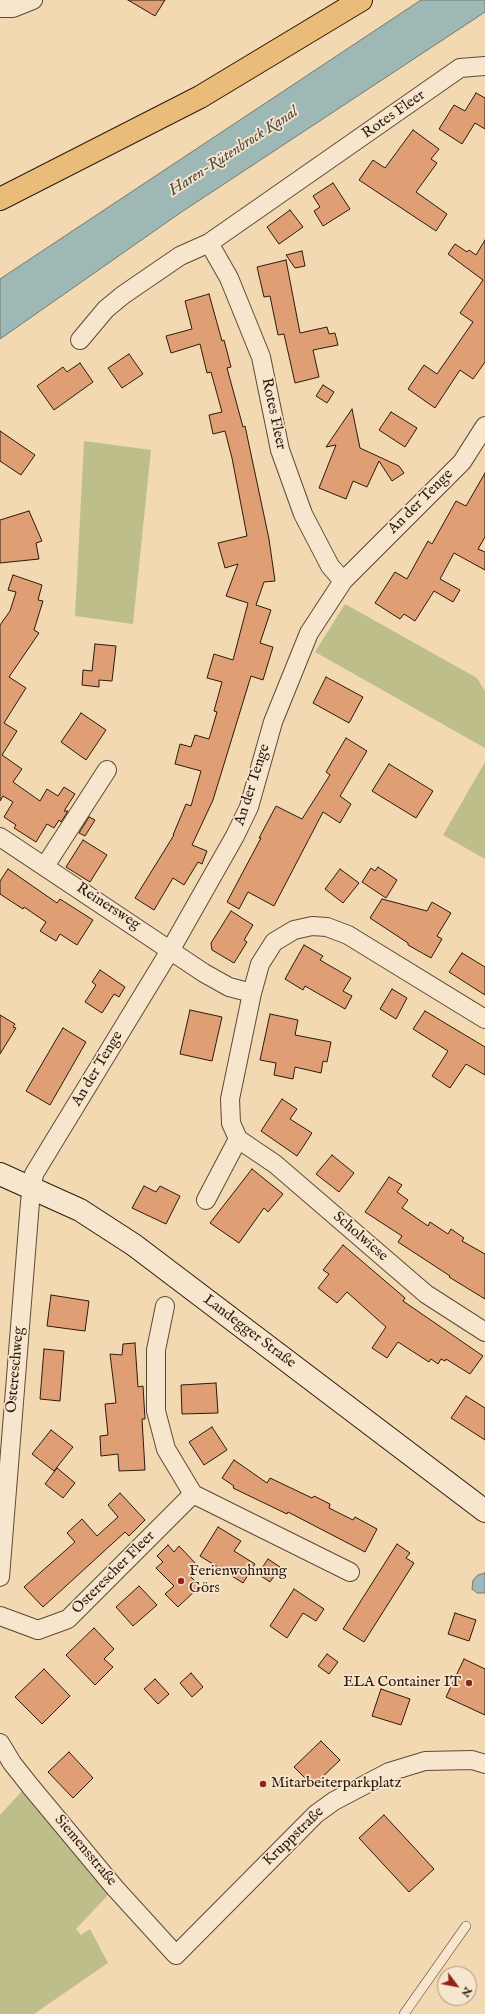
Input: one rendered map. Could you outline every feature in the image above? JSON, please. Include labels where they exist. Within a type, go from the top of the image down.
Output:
[{"type":"main road","points":[[0,199],[200,97],[361,0]]},
{"type":"main road","name":"Landegger Straße","points":[[0,1174],[32,1187],[80,1210],[134,1245],[485,1511]]},
{"type":"street","points":[[0,8],[13,8],[33,0]]},
{"type":"street","name":"Rotes Fleer","points":[[80,340],[106,309],[122,295],[180,256],[209,243],[460,68],[485,66]]},
{"type":"street","name":"Rotes Fleer","points":[[209,243],[229,278],[261,357],[280,450],[303,514],[330,566],[343,581]]},
{"type":"street","name":"An der Tenge","points":[[32,1187],[34,1174],[41,1161],[171,949],[235,836],[249,807],[273,722],[309,633],[343,581],[462,462],[485,426]]},
{"type":"street","points":[[45,866],[107,770]]},
{"type":"street","name":"Reinersweg","points":[[0,837],[171,949]]},
{"type":"street","points":[[206,1200],[238,1139],[231,1123],[230,1099],[252,993],[260,964],[274,942],[294,930],[312,926],[327,927],[348,935],[485,1019]]},
{"type":"street","points":[[171,949],[204,973],[229,987],[252,993]]},
{"type":"street","name":"Scholwiese","points":[[238,1139],[275,1164],[426,1294],[485,1332]]},
{"type":"street","name":"Ostereschweg","points":[[0,1577],[32,1187]]},
{"type":"street","points":[[165,1306],[156,1350],[156,1411],[166,1449],[194,1494],[350,1572]]},
{"type":"street","name":"Osterescher Fleer","points":[[0,1616],[38,1630],[68,1619],[194,1494]]},
{"type":"street","name":"Siemensstraße","points":[[0,1743],[12,1763],[80,1846],[115,1888],[176,1955]]},
{"type":"street","name":"Kruppstraße","points":[[176,1955],[316,1814],[334,1801],[389,1772],[425,1761],[472,1760],[485,1764]]},
{"type":"lane","points":[[404,2014],[466,1926]]},
{"type":"green space","points":[[84,441],[151,450],[133,624],[75,616]]},
{"type":"green space","points":[[345,604],[477,678],[485,691],[485,748],[315,652]]},
{"type":"green space","points":[[485,762],[485,859],[443,835]]},
{"type":"green space","points":[[22,1791],[109,1894],[76,1929],[81,1935],[90,1929],[108,1963],[34,2014],[0,2014],[0,1815]]},
{"type":"water","name":"Haren-Rütenbrock Kanal","points":[[421,0],[485,0],[485,12],[180,213],[0,339],[0,279]]},
{"type":"water","points":[[485,1573],[485,1593],[477,1593],[472,1589],[473,1580],[478,1575]]},
{"type":"building","points":[[128,0],[165,0],[155,16]]},
{"type":"building","points":[[476,93],[485,98],[485,129],[475,123],[462,144],[439,129],[454,105],[465,111]]},
{"type":"building","points":[[413,130],[439,149],[431,159],[437,163],[416,192],[447,214],[436,231],[359,180],[373,160],[385,168]]},
{"type":"building","points":[[333,183],[350,209],[323,226],[314,211],[320,207],[313,196]]},
{"type":"building","points":[[290,210],[303,227],[279,244],[267,227]]},
{"type":"building","points":[[485,240],[485,362],[473,379],[460,370],[435,408],[408,389],[424,365],[437,374],[473,322],[460,313],[483,280],[448,254],[455,244],[467,252],[469,250],[476,255]]},
{"type":"building","points":[[302,251],[305,266],[295,268],[286,255]]},
{"type":"building","points":[[286,260],[300,333],[327,327],[329,334],[335,333],[338,345],[313,350],[319,377],[295,383],[284,334],[278,335],[270,296],[264,297],[257,267]]},
{"type":"building","points":[[209,294],[231,367],[227,368],[243,427],[245,426],[269,539],[275,581],[264,582],[256,605],[271,610],[260,643],[273,647],[263,680],[251,676],[213,800],[192,845],[207,851],[202,864],[198,862],[184,885],[173,878],[154,910],[135,898],[174,835],[186,804],[191,806],[201,771],[175,764],[180,744],[191,747],[195,735],[209,739],[217,712],[214,711],[222,682],[207,678],[214,654],[233,660],[248,603],[226,596],[238,564],[225,568],[218,543],[247,536],[232,458],[225,431],[213,434],[209,415],[222,412],[211,372],[207,373],[200,344],[171,353],[166,336],[192,329],[185,301]]},
{"type":"building","points":[[129,354],[143,374],[122,388],[108,368]]},
{"type":"building","points":[[80,363],[93,382],[54,410],[37,386],[63,367],[67,372]]},
{"type":"building","points":[[323,385],[334,392],[327,403],[316,396]]},
{"type":"building","points":[[352,409],[360,448],[399,466],[404,473],[392,481],[379,461],[367,487],[353,481],[346,499],[319,488],[336,445],[326,447]]},
{"type":"building","points":[[391,412],[417,428],[405,447],[379,430]]},
{"type":"building","points":[[0,431],[35,455],[21,475],[0,461]]},
{"type":"building","points":[[485,473],[485,537],[478,549],[485,552],[485,570],[454,553],[440,579],[460,590],[453,602],[434,591],[415,621],[404,614],[400,619],[375,603],[395,572],[407,579],[428,541],[432,544],[456,501],[466,506]]},
{"type":"building","points":[[29,511],[42,541],[36,543],[39,559],[0,563],[0,520]]},
{"type":"building","points":[[13,575],[42,585],[38,600],[43,601],[34,630],[39,633],[9,677],[26,688],[4,723],[17,731],[2,755],[22,769],[13,782],[40,801],[47,789],[58,796],[64,787],[75,794],[64,811],[68,811],[61,822],[59,820],[54,828],[47,824],[36,842],[14,828],[16,825],[4,817],[13,802],[3,796],[0,801],[0,625],[10,611],[16,592],[8,590]]},
{"type":"building","points":[[95,644],[116,646],[112,681],[99,680],[99,687],[82,685],[83,670],[92,671]]},
{"type":"building","points":[[326,677],[363,697],[349,723],[313,703]]},
{"type":"building","points":[[81,713],[106,730],[86,760],[61,742]]},
{"type":"building","points":[[346,738],[367,751],[340,796],[351,804],[340,823],[323,812],[274,906],[248,892],[239,909],[227,902],[276,806],[302,819],[330,775],[326,772]]},
{"type":"building","points":[[389,764],[433,791],[416,818],[372,791]]},
{"type":"building","points":[[89,817],[95,820],[85,836],[79,833]]},
{"type":"building","points":[[83,840],[107,855],[90,882],[66,867]]},
{"type":"building","points":[[378,867],[397,880],[386,898],[362,882],[371,868],[375,871]]},
{"type":"building","points":[[8,869],[57,903],[60,899],[93,920],[77,945],[60,934],[56,941],[40,931],[46,922],[24,907],[23,909],[0,894],[0,881]]},
{"type":"building","points":[[340,869],[359,883],[343,903],[325,889]]},
{"type":"building","points":[[382,899],[427,911],[432,902],[451,913],[437,936],[442,939],[431,958],[408,945],[408,943],[370,918]]},
{"type":"building","points":[[231,911],[253,925],[244,940],[247,942],[234,963],[212,950],[211,943]]},
{"type":"building","points":[[304,945],[323,956],[320,960],[351,978],[343,991],[352,996],[345,1009],[305,986],[303,990],[285,979]]},
{"type":"building","points":[[462,953],[485,967],[485,995],[449,972]]},
{"type":"building","points":[[100,970],[125,987],[119,997],[114,994],[102,1013],[85,1002],[96,985],[92,982]]},
{"type":"building","points":[[392,989],[407,998],[396,1019],[380,1009]]},
{"type":"building","points":[[190,1010],[222,1017],[212,1061],[180,1054]]},
{"type":"building","points":[[425,1011],[485,1047],[485,1075],[466,1064],[450,1088],[432,1076],[448,1051],[413,1029]]},
{"type":"building","points":[[270,1014],[298,1020],[295,1035],[331,1042],[327,1062],[323,1061],[321,1073],[295,1067],[293,1079],[274,1075],[276,1063],[260,1060]]},
{"type":"building","points":[[0,1015],[15,1024],[13,1027],[16,1028],[0,1054]]},
{"type":"building","points":[[63,1028],[86,1042],[50,1105],[26,1091]]},
{"type":"building","points":[[282,1099],[297,1109],[290,1119],[312,1133],[297,1156],[261,1131]]},
{"type":"building","points":[[332,1155],[354,1173],[339,1192],[316,1174]]},
{"type":"building","points":[[252,1169],[283,1194],[268,1212],[264,1208],[239,1243],[210,1223]]},
{"type":"building","points":[[389,1177],[402,1185],[397,1192],[408,1200],[402,1208],[428,1226],[430,1222],[448,1234],[451,1229],[464,1238],[462,1241],[485,1254],[485,1299],[449,1277],[450,1276],[398,1242],[402,1236],[365,1212]]},
{"type":"building","points":[[144,1186],[156,1192],[160,1186],[180,1196],[166,1224],[132,1208]]},
{"type":"building","points":[[343,1245],[405,1298],[403,1301],[483,1356],[470,1374],[446,1359],[445,1361],[441,1359],[438,1364],[431,1359],[429,1362],[398,1342],[387,1358],[372,1348],[386,1327],[347,1292],[337,1303],[318,1288],[329,1274],[323,1270]]},
{"type":"building","points":[[51,1295],[89,1301],[85,1331],[47,1326]]},
{"type":"building","points":[[135,1343],[138,1387],[143,1386],[145,1419],[142,1419],[145,1470],[119,1471],[118,1454],[101,1456],[100,1436],[108,1435],[105,1404],[116,1403],[110,1354],[122,1355],[123,1344]]},
{"type":"building","points":[[44,1349],[64,1351],[60,1401],[40,1399]]},
{"type":"building","points":[[216,1383],[218,1413],[182,1414],[181,1385]]},
{"type":"building","points":[[466,1396],[485,1408],[485,1440],[451,1418]]},
{"type":"building","points":[[212,1427],[227,1450],[204,1465],[189,1442]]},
{"type":"building","points":[[51,1430],[73,1447],[54,1471],[32,1454]]},
{"type":"building","points":[[234,1460],[267,1483],[270,1478],[312,1498],[314,1496],[330,1504],[329,1508],[353,1520],[355,1517],[377,1529],[365,1552],[288,1512],[287,1514],[233,1488],[234,1486],[222,1478]]},
{"type":"building","points":[[57,1468],[75,1483],[63,1498],[45,1484]]},
{"type":"building","points":[[120,1493],[145,1520],[129,1536],[125,1532],[43,1607],[24,1587],[75,1542],[67,1533],[82,1519],[97,1536],[118,1517],[108,1505]]},
{"type":"building","points":[[218,1527],[241,1541],[234,1551],[255,1564],[243,1583],[200,1556]]},
{"type":"building","points":[[397,1544],[410,1553],[406,1558],[414,1563],[364,1642],[343,1629]]},
{"type":"building","name":"Ferienwohnung Görs","points":[[168,1545],[174,1552],[179,1546],[198,1566],[189,1575],[200,1586],[178,1607],[165,1594],[174,1586],[156,1568],[163,1562],[157,1556]]},
{"type":"building","points":[[268,1559],[280,1567],[270,1582],[258,1574]]},
{"type":"building","points":[[139,1586],[157,1605],[133,1626],[116,1607]]},
{"type":"building","points":[[294,1589],[324,1609],[316,1621],[303,1613],[287,1638],[270,1626]]},
{"type":"building","points":[[455,1613],[476,1620],[469,1641],[448,1634]]},
{"type":"building","points":[[94,1628],[114,1649],[104,1659],[113,1667],[95,1685],[66,1655]]},
{"type":"building","points":[[327,1654],[338,1662],[329,1674],[318,1666]]},
{"type":"building","name":"ELA Container IT","points":[[464,1659],[485,1669],[485,1715],[446,1697]]},
{"type":"building","points":[[44,1669],[70,1696],[42,1724],[15,1697]]},
{"type":"building","points":[[191,1673],[203,1687],[192,1697],[180,1683]]},
{"type":"building","points":[[155,1679],[169,1694],[158,1704],[144,1689]]},
{"type":"building","points":[[381,1689],[410,1699],[401,1725],[372,1716]]},
{"type":"building","points":[[321,1741],[340,1760],[313,1786],[294,1767]]},
{"type":"building","points":[[69,1752],[93,1778],[73,1798],[48,1772]]},
{"type":"building","points":[[384,1815],[434,1869],[409,1892],[359,1838]]},
{"type":"place","name":"Ferienwohnung Görs","points":[[181,1581]]},
{"type":"place","name":"ELA Container IT","points":[[469,1683]]},
{"type":"place","name":"Mitarbeiterparkplatz","points":[[263,1784]]}]
